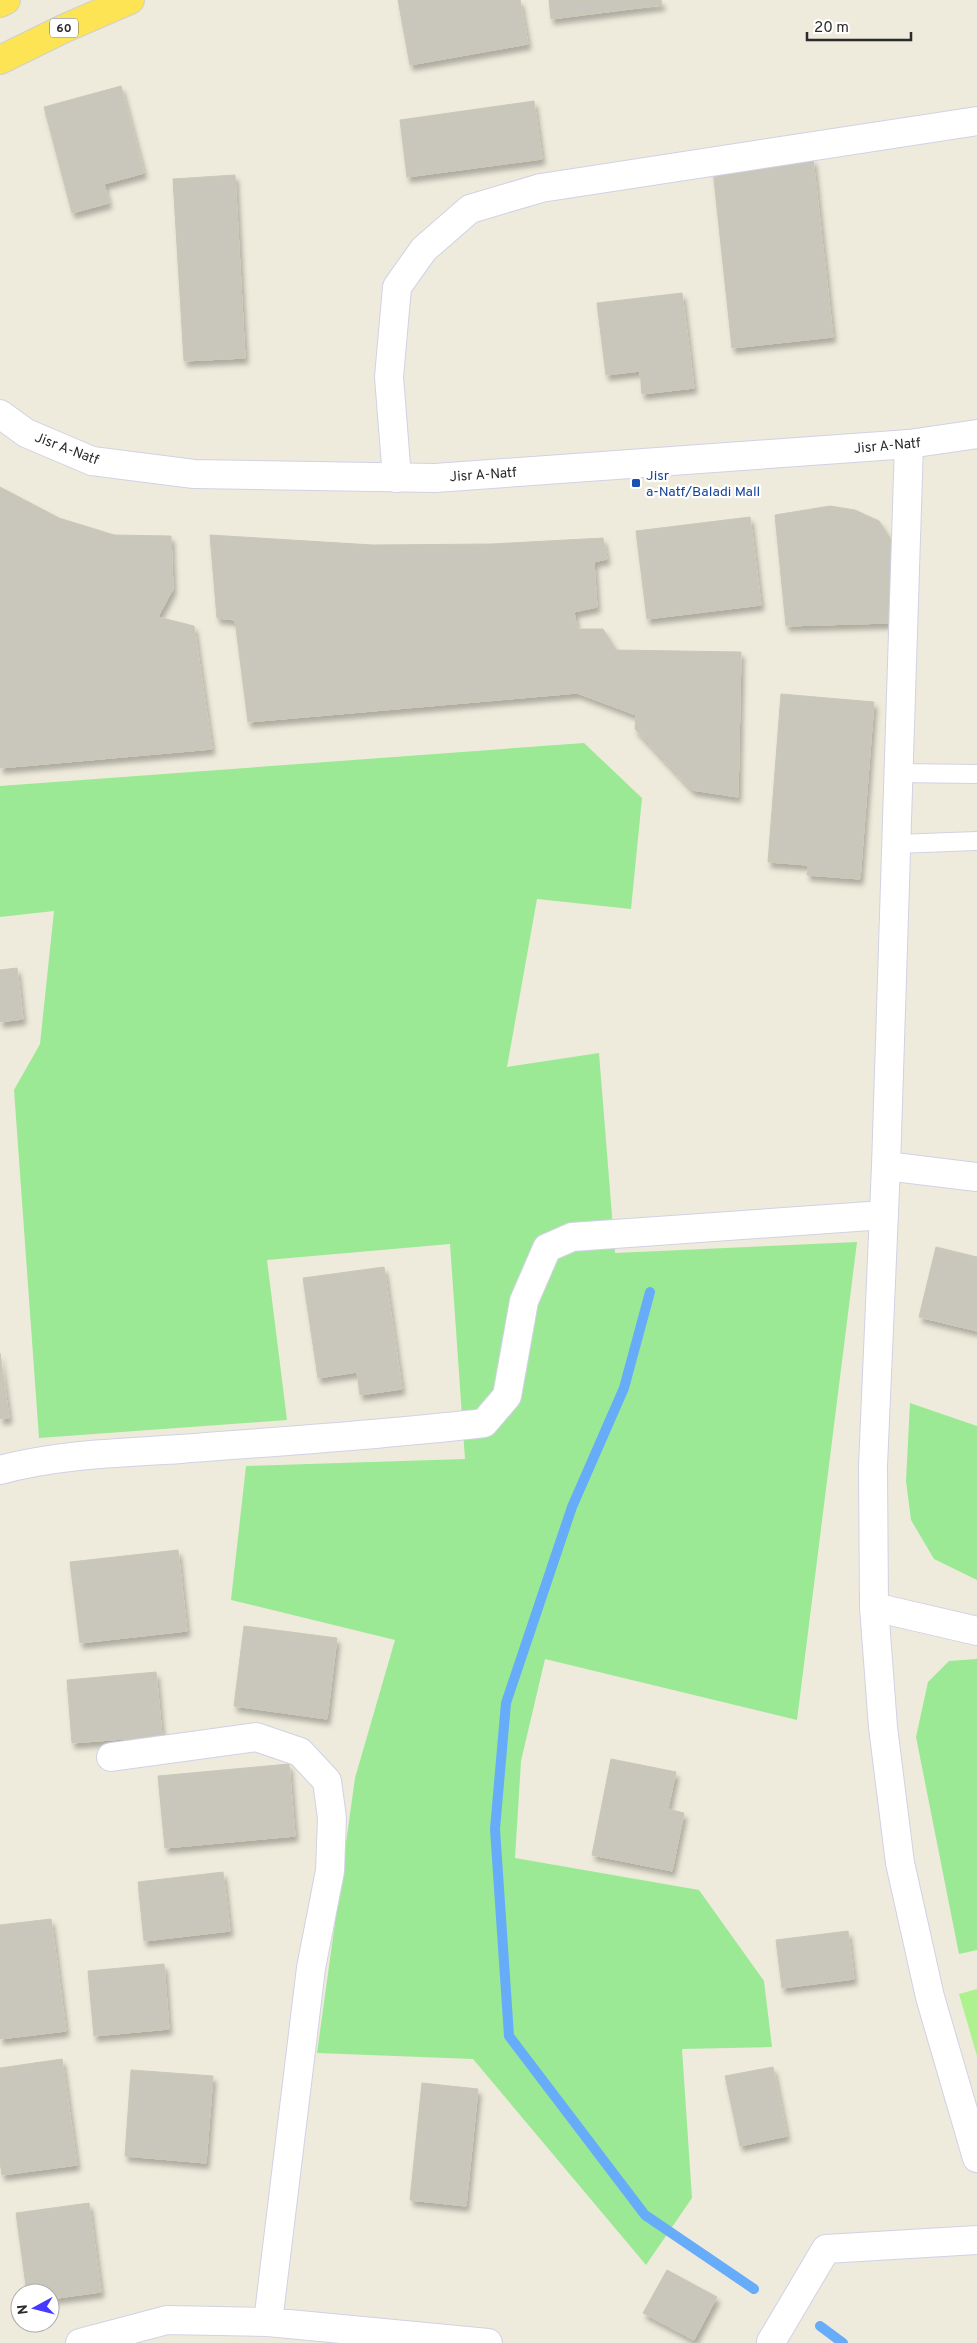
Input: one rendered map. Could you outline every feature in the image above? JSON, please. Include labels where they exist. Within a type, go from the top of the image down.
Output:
[{"type":"highway","points":[[0,3],[6,0]]},
{"type":"highway","name":"60","points":[[0,60],[63,29],[130,0]]},
{"type":"street","points":[[397,478],[390,377],[397,287],[424,249],[470,209],[541,188],[977,121]]},
{"type":"street","name":"Jisr A-Natf","points":[[0,414],[26,433],[92,461],[194,474],[435,478],[909,444],[977,434]]},
{"type":"street","points":[[909,444],[886,1166],[873,1466],[874,1607],[883,1727],[900,1863],[930,1997],[977,2158]]},
{"type":"street","points":[[886,1166],[977,1177]]},
{"type":"street","points":[[0,1470],[27,1463],[122,1453],[416,1431],[484,1422],[507,1396],[524,1301],[547,1248],[572,1237],[884,1215]]},
{"type":"street","points":[[874,1607],[977,1631]]},
{"type":"street","points":[[111,1757],[256,1737],[300,1752],[327,1781],[332,1818],[330,1871],[311,1968],[268,2322]]},
{"type":"street","points":[[771,2342],[826,2249],[977,2240]]},
{"type":"street","points":[[80,2343],[167,2320],[268,2322],[488,2343]]},
{"type":"lane","points":[[899,773],[977,774]]},
{"type":"lane","points":[[896,844],[977,842]]},
{"type":"green space","points":[[584,743],[642,798],[631,909],[537,899],[507,1067],[599,1053],[615,1253],[857,1242],[797,1720],[545,1659],[521,1761],[515,1858],[699,1890],[764,1981],[772,2047],[682,2049],[692,2198],[646,2265],[473,2059],[317,2053],[355,1778],[395,1640],[231,1600],[246,1466],[465,1459],[450,1244],[267,1260],[287,1420],[39,1438],[14,1090],[40,1044],[54,911],[0,917],[0,786]]},
{"type":"green space","points":[[910,1403],[977,1426],[977,1580],[934,1559],[911,1520],[906,1481]]},
{"type":"green space","points":[[977,1659],[977,1950],[959,1954],[916,1737],[928,1682],[949,1661]]},
{"type":"green space","points":[[977,1989],[977,2056],[959,1994]]},
{"type":"building","points":[[398,0],[520,0],[528,44],[410,65]]},
{"type":"building","points":[[549,0],[661,0],[662,5],[551,19]]},
{"type":"building","points":[[121,86],[144,173],[104,184],[109,203],[72,213],[44,107]]},
{"type":"building","points":[[534,101],[542,159],[407,177],[400,120]]},
{"type":"building","points":[[813,159],[833,337],[732,348],[713,170]]},
{"type":"building","points":[[235,175],[245,358],[184,361],[173,179]]},
{"type":"building","points":[[682,293],[694,388],[642,394],[640,371],[606,375],[597,303]]},
{"type":"building","points":[[0,487],[59,518],[114,535],[171,536],[173,589],[158,617],[194,626],[212,749],[0,768]]},
{"type":"building","points":[[830,506],[855,510],[879,521],[893,543],[888,623],[786,626],[775,515]]},
{"type":"building","points":[[750,517],[761,605],[647,619],[636,531]]},
{"type":"building","points":[[210,535],[372,545],[492,544],[603,538],[607,559],[594,562],[597,607],[574,612],[577,629],[603,629],[616,650],[741,652],[738,797],[692,790],[635,729],[636,715],[577,693],[248,722],[235,620],[217,618]]},
{"type":"building","points":[[781,694],[874,702],[860,879],[807,875],[808,865],[768,862]]},
{"type":"building","points":[[17,968],[23,1019],[0,1022],[0,970]]},
{"type":"building","points":[[936,1247],[977,1257],[977,1331],[919,1317]]},
{"type":"building","points":[[384,1267],[402,1389],[360,1395],[357,1372],[318,1378],[303,1278]]},
{"type":"building","points":[[0,1353],[9,1418],[0,1419]]},
{"type":"building","points":[[178,1550],[187,1631],[80,1643],[70,1562]]},
{"type":"building","points":[[244,1626],[337,1638],[327,1719],[234,1706]]},
{"type":"building","points":[[156,1672],[162,1736],[72,1743],[67,1680]]},
{"type":"building","points":[[611,1759],[676,1772],[668,1809],[684,1813],[672,1871],[592,1855]]},
{"type":"building","points":[[289,1764],[295,1836],[165,1848],[158,1776]]},
{"type":"building","points":[[223,1872],[230,1931],[144,1941],[138,1882]]},
{"type":"building","points":[[51,1919],[66,2031],[0,2039],[0,1925]]},
{"type":"building","points":[[848,1931],[854,1979],[782,1988],[776,1940]]},
{"type":"building","points":[[164,1964],[169,2029],[94,2036],[88,1971]]},
{"type":"building","points":[[62,2059],[77,2165],[2,2175],[0,2162],[0,2068]]},
{"type":"building","points":[[773,2067],[787,2136],[740,2146],[725,2076]]},
{"type":"building","points":[[131,2070],[213,2076],[206,2163],[125,2156]]},
{"type":"building","points":[[422,2083],[478,2089],[466,2206],[410,2200]]},
{"type":"building","points":[[89,2203],[101,2292],[60,2298],[60,2283],[26,2283],[16,2213]]},
{"type":"building","points":[[667,2270],[717,2297],[694,2340],[643,2313]]},
{"type":"waterway","points":[[650,1292],[624,1388],[572,1507],[506,1703],[495,1829],[509,2036],[645,2215],[754,2289]]},
{"type":"waterway","points":[[820,2326],[843,2343]]},
{"type":"place","name":"Jisr a-Natf/Baladi Mall","points":[[636,483]]}]
